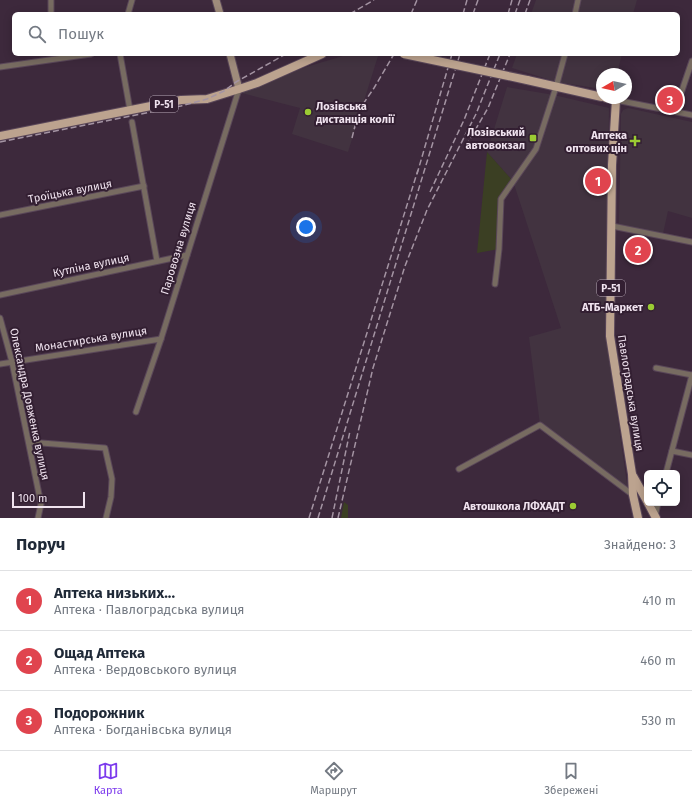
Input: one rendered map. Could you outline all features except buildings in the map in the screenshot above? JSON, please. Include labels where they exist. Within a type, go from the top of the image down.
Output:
[{"type":"main road","points":[[216,0],[219,12]]},
{"type":"main road","points":[[231,56],[239,89]]},
{"type":"main road","name":"Р-51","points":[[0,136],[181,100],[207,99],[257,83],[318,56]]},
{"type":"main road","points":[[413,56],[596,96]]},
{"type":"main road","name":"Павлоградська вулиця","points":[[616,104],[612,165],[610,336],[632,474],[633,495],[638,518]]},
{"type":"main road","name":"Павлоградська вулиця","points":[[632,474],[644,496]]},
{"type":"main road","name":"Павлоградська вулиця","points":[[650,506],[657,518]]},
{"type":"street","points":[[51,0],[51,12]]},
{"type":"street","points":[[129,12],[132,0]]},
{"type":"street","points":[[575,12],[578,0]]},
{"type":"street","points":[[0,67],[52,56]]},
{"type":"street","points":[[120,56],[130,110]]},
{"type":"street","points":[[495,284],[499,249],[501,199],[536,149],[556,87],[564,56]]},
{"type":"street","points":[[678,102],[692,60]]},
{"type":"street","name":"Паровозна вулиця","points":[[136,412],[239,89]]},
{"type":"street","points":[[632,103],[692,115]]},
{"type":"street","points":[[132,122],[157,261]]},
{"type":"street","name":"Троїцька вулиця","points":[[0,215],[144,186]]},
{"type":"street","points":[[612,226],[692,242]]},
{"type":"street","name":"Кутліна вулиця","points":[[0,295],[187,255]]},
{"type":"street","name":"Олександра Довженка вулиця","points":[[0,318],[12,362],[41,504],[38,518]]},
{"type":"street","name":"Монастирська вулиця","points":[[0,364],[160,339]]},
{"type":"street","points":[[656,368],[692,375],[667,470]]},
{"type":"street","points":[[459,468],[540,425],[633,495]]},
{"type":"street","points":[[28,442],[105,448],[112,478],[111,498],[106,518]]},
{"type":"street","points":[[672,451],[692,456]]},
{"type":"street","points":[[657,518],[658,506]]},
{"type":"shaded area","points":[[536,0],[637,0],[634,12],[532,12]]},
{"type":"shaded area","points":[[343,56],[378,56],[348,152],[292,134],[300,108],[238,92],[306,67]]},
{"type":"shaded area","points":[[516,56],[622,56],[618,68],[596,68],[596,88],[557,82],[512,68]]},
{"type":"shaded area","points":[[507,87],[554,95],[609,108],[606,336],[628,491],[540,425],[529,337],[561,328],[513,181],[487,152]]},
{"type":"shaded area","points":[[628,108],[692,122],[692,218],[668,211],[662,238],[619,229],[621,114],[623,110]]},
{"type":"green space","points":[[487,152],[513,181],[501,199],[499,249],[477,253]]},
{"type":"green space","points":[[344,502],[348,505],[348,518],[341,518]]},
{"type":"railway","points":[[353,12],[374,0]]},
{"type":"railway","points":[[412,12],[417,0]]},
{"type":"railway","points":[[464,12],[467,0]]},
{"type":"railway","points":[[474,12],[478,0]]},
{"type":"railway","points":[[509,12],[512,0]]},
{"type":"railway","points":[[516,12],[520,0]]},
{"type":"railway","points":[[526,12],[530,0]]},
{"type":"railway","points":[[0,142],[181,106],[207,99],[224,91],[236,82],[282,56]]},
{"type":"railway","points":[[352,138],[359,110],[393,56]]},
{"type":"railway","points":[[417,174],[451,56]]},
{"type":"railway","points":[[318,518],[459,56]]},
{"type":"railway","points":[[430,192],[464,120],[489,56]]},
{"type":"railway","points":[[338,518],[373,368],[405,266],[427,210],[476,114],[499,56]]},
{"type":"railway","points":[[466,146],[488,108],[509,56]]},
{"type":"railway","points":[[309,518],[418,170]]},
{"type":"railway","points":[[332,518],[350,431]]},
{"type":"place","name":"Подорожник","points":[[670,100]]},
{"type":"place","name":"Лозівська дистанція колії","points":[[308,112]]},
{"type":"place","name":"Лозівський автовокзал","points":[[533,138]]},
{"type":"place","name":"Аптека оптових цін","points":[[635,141]]},
{"type":"place","name":"Аптека низьких...","points":[[598,181]]},
{"type":"place","name":"Ощад Аптека","points":[[638,250]]},
{"type":"place","name":"АТБ-Маркет","points":[[651,307]]},
{"type":"place","name":"Автошкола ЛФХАДТ","points":[[573,506]]}]
